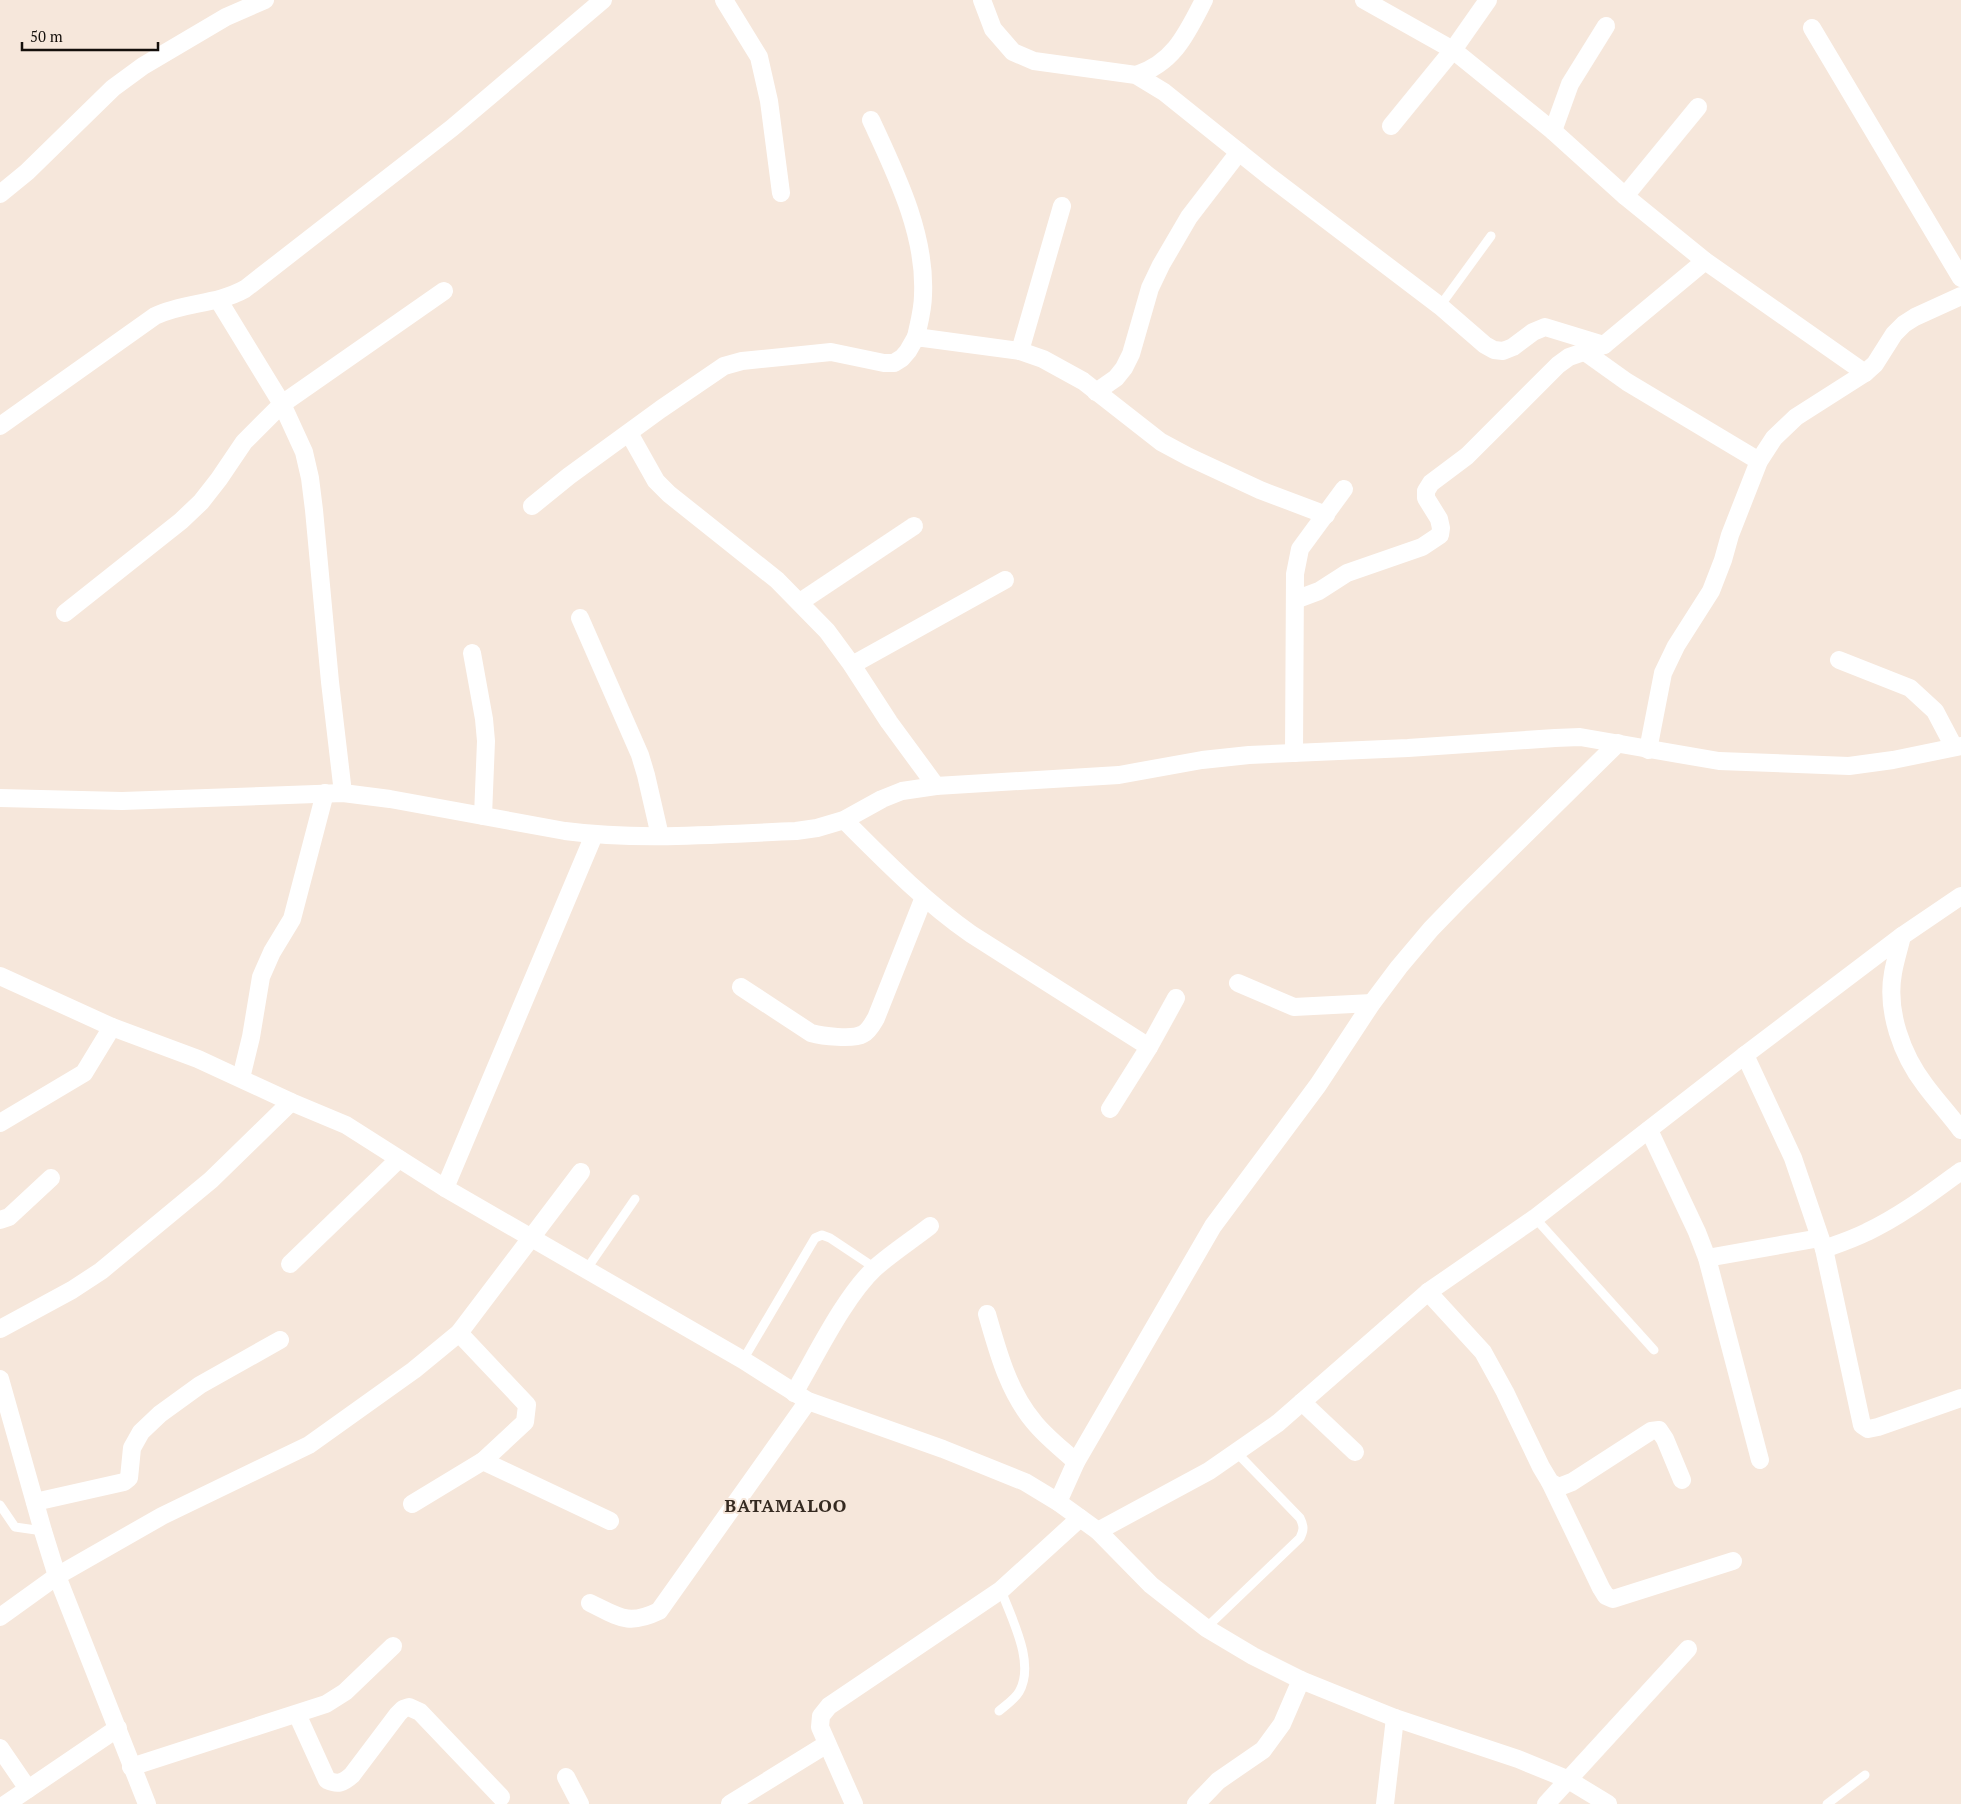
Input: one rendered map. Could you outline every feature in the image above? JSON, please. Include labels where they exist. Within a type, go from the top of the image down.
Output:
[{"type":"street","points":[[0,194],[27,172],[113,88],[143,66],[226,17],[265,0]]},
{"type":"street","points":[[0,426],[155,316],[170,309],[219,301],[245,289],[452,128],[603,0]]},
{"type":"street","points":[[724,0],[751,41],[759,57],[764,75],[781,193]]},
{"type":"street","points":[[982,0],[993,29],[1013,52],[1034,61],[1136,75],[1164,92],[1440,306],[1485,345],[1494,350],[1503,351],[1513,347],[1533,332],[1546,327],[1604,345]]},
{"type":"street","points":[[1136,75],[1151,70],[1176,49],[1204,0]]},
{"type":"street","points":[[1364,0],[1391,6],[1453,50],[1553,131],[1625,196],[1705,261],[1865,372]]},
{"type":"street","points":[[1391,126],[1453,50],[1488,0]]},
{"type":"street","points":[[1553,131],[1570,84],[1606,26]]},
{"type":"street","points":[[1812,28],[1961,278]]},
{"type":"street","points":[[1625,196],[1698,107]]},
{"type":"street","points":[[532,506],[569,476],[724,366],[742,361],[831,352],[884,363],[894,363],[902,358],[916,337],[923,294],[919,248],[902,190],[871,120]]},
{"type":"street","points":[[1096,392],[1116,378],[1124,368],[1131,354],[1150,288],[1161,265],[1189,217],[1239,152]]},
{"type":"street","points":[[1020,351],[1062,206]]},
{"type":"street","points":[[1295,600],[1319,591],[1347,573],[1422,547],[1433,541],[1440,535],[1441,528],[1439,519],[1426,498],[1426,491],[1431,483],[1467,456],[1558,364],[1569,357],[1604,345],[1705,261]]},
{"type":"street","points":[[65,613],[181,521],[201,502],[244,442],[282,404],[444,291]]},
{"type":"street","points":[[1648,750],[1662,673],[1676,646],[1711,592],[1730,535],[1759,462],[1774,438],[1796,417],[1875,364],[1894,334],[1904,324],[1961,296]]},
{"type":"street","points":[[219,301],[282,404],[304,452],[310,478],[343,792]]},
{"type":"street","points":[[916,337],[1020,351],[1043,358],[1061,367],[1161,442],[1260,490],[1326,515]]},
{"type":"street","points":[[1585,352],[1627,382],[1759,462]]},
{"type":"street","points":[[629,433],[656,481],[777,580],[827,631],[852,665],[889,722],[936,786]]},
{"type":"street","points":[[1294,753],[1295,574],[1300,549],[1344,490]]},
{"type":"street","points":[[800,602],[914,526]]},
{"type":"street","points":[[852,665],[1005,580]]},
{"type":"street","points":[[580,618],[640,755],[660,836]]},
{"type":"street","points":[[472,653],[484,718],[486,741],[483,816]]},
{"type":"street","points":[[0,798],[122,801],[343,792],[594,835],[660,836],[796,831],[817,828],[844,820],[882,799],[902,791],[936,786],[1120,775],[1202,760],[1249,755],[1580,738],[1719,761],[1849,766],[1958,746],[1935,711],[1910,688],[1839,660]]},
{"type":"street","points":[[1058,1502],[1076,1462],[1213,1226],[1318,1085],[1372,1003],[1431,929],[1618,743]]},
{"type":"street","points":[[240,1078],[251,1037],[261,977],[272,952],[292,919],[325,793]]},
{"type":"street","points":[[844,820],[907,883],[943,914],[971,934],[1149,1047]]},
{"type":"street","points":[[444,1188],[594,835]]},
{"type":"street","points":[[1098,1531],[1209,1471],[1278,1423],[1428,1292],[1535,1218],[1902,936],[1961,896]]},
{"type":"street","points":[[741,988],[811,1033],[821,1036],[854,1036],[863,1034],[876,1018],[924,897]]},
{"type":"street","points":[[1902,936],[1892,975],[1892,1007],[1899,1037],[1910,1063],[1924,1085],[1961,1130]]},
{"type":"street","points":[[0,976],[112,1027],[198,1059],[346,1125],[444,1188],[743,1360],[801,1397],[943,1449],[1025,1482],[1058,1502],[1098,1531],[1151,1584],[1206,1628],[1253,1656],[1301,1680],[1395,1718],[1518,1759],[1567,1779],[1608,1804]]},
{"type":"street","points":[[1238,983],[1294,1008],[1372,1003]]},
{"type":"street","points":[[1110,1109],[1149,1047],[1176,998]]},
{"type":"street","points":[[0,1123],[84,1073],[112,1027]]},
{"type":"street","points":[[1745,1055],[1793,1158],[1822,1244],[1862,1425],[1868,1429],[1878,1427],[1961,1398]]},
{"type":"street","points":[[0,1329],[72,1290],[101,1271],[210,1180],[291,1102]]},
{"type":"street","points":[[1649,1130],[1697,1232],[1707,1258],[1760,1460]]},
{"type":"street","points":[[290,1264],[399,1159]]},
{"type":"street","points":[[1707,1258],[1822,1244],[1866,1233],[1924,1198],[1961,1171]]},
{"type":"street","points":[[1,1615],[57,1576],[162,1516],[309,1445],[414,1370],[459,1333],[581,1172]]},
{"type":"street","points":[[0,1220],[9,1217],[51,1178]]},
{"type":"street","points":[[590,1603],[623,1619],[643,1618],[659,1611],[801,1397],[845,1305],[874,1268],[930,1226]]},
{"type":"street","points":[[1428,1292],[1484,1352],[1606,1596],[1613,1599],[1733,1561]]},
{"type":"street","points":[[987,1314],[1002,1366],[1012,1390],[1022,1407],[1035,1424],[1076,1462]]},
{"type":"street","points":[[412,1504],[483,1461],[525,1422],[528,1405],[459,1333]]},
{"type":"street","points":[[35,1502],[124,1482],[129,1478],[132,1448],[141,1432],[160,1414],[200,1385],[280,1340]]},
{"type":"street","points":[[0,1379],[57,1576],[147,1804]]},
{"type":"street","points":[[1302,1402],[1355,1452]]},
{"type":"street","points":[[1550,1482],[1559,1486],[1572,1482],[1651,1431],[1659,1430],[1665,1439],[1682,1480]]},
{"type":"street","points":[[483,1461],[610,1521]]},
{"type":"street","points":[[854,1804],[820,1727],[821,1716],[829,1706],[1001,1590],[1080,1518]]},
{"type":"street","points":[[132,1767],[297,1714],[337,1699],[393,1646]]},
{"type":"street","points":[[1546,1804],[1688,1649]]},
{"type":"street","points":[[1196,1804],[1218,1782],[1263,1750],[1282,1724],[1301,1680]]},
{"type":"street","points":[[297,1714],[328,1780],[336,1784],[344,1782],[352,1775],[398,1714],[403,1709],[409,1707],[420,1712],[501,1797]]},
{"type":"street","points":[[1385,1804],[1395,1718]]},
{"type":"street","points":[[6,1804],[118,1728]]},
{"type":"street","points":[[730,1804],[827,1744]]},
{"type":"street","points":[[0,1748],[28,1789]]},
{"type":"street","points":[[566,1778],[580,1804]]},
{"type":"lane","points":[[1440,306],[1491,236]]},
{"type":"lane","points":[[586,1270],[635,1198]]},
{"type":"lane","points":[[1535,1218],[1654,1350]]},
{"type":"lane","points":[[743,1360],[815,1238],[822,1235],[830,1238],[874,1268]]},
{"type":"lane","points":[[1206,1628],[1300,1538],[1303,1531],[1300,1518],[1237,1453]]},
{"type":"lane","points":[[0,1505],[15,1527],[43,1531]]},
{"type":"lane","points":[[999,1711],[1018,1694],[1024,1681],[1026,1668],[1024,1653],[1001,1590]]},
{"type":"lane","points":[[1827,1804],[1865,1775]]},
{"type":"district","name":"BATAMALOO","points":[[786,1506]]}]
